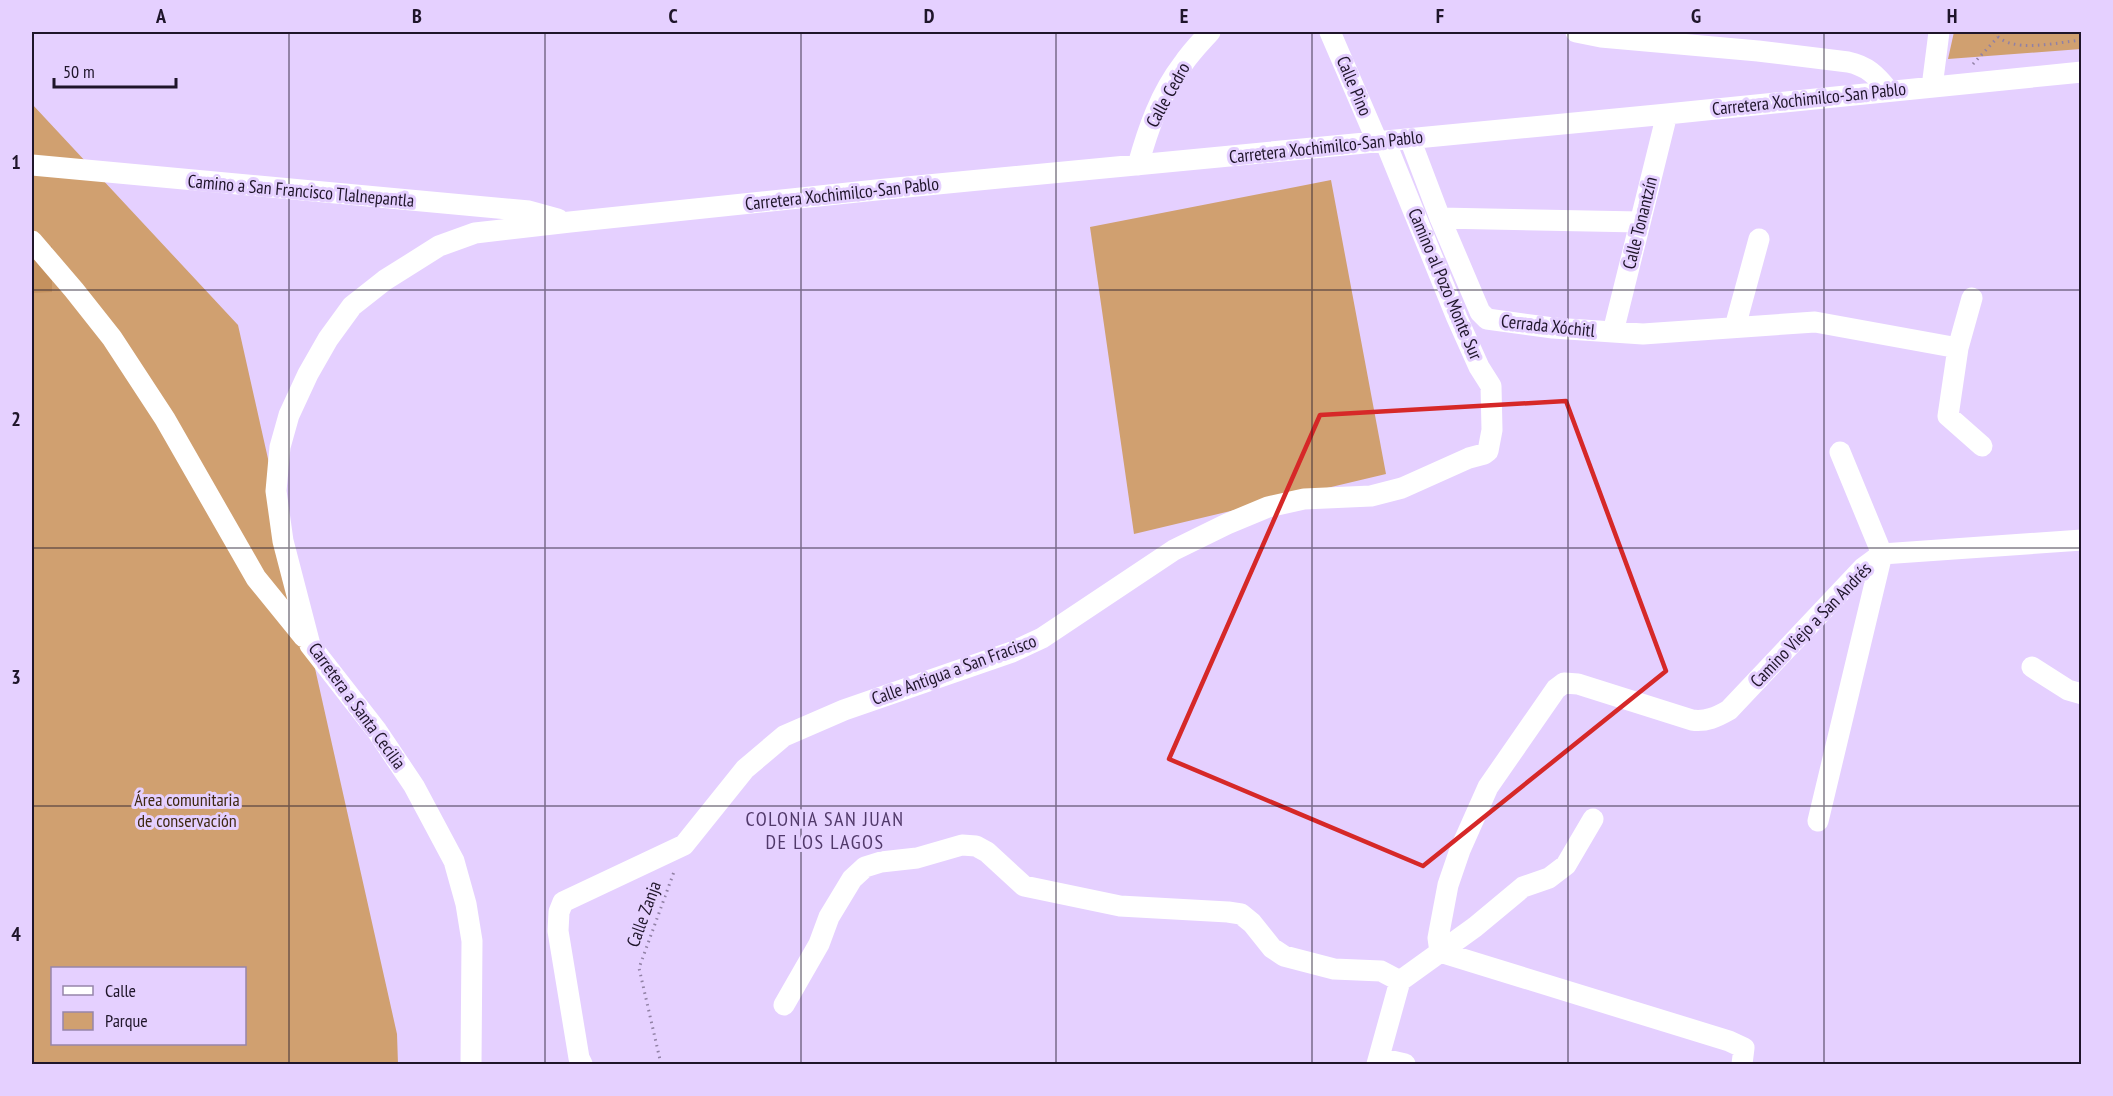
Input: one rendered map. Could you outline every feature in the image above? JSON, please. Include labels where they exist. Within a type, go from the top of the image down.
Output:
[{"type":"street","name":"Calle Cedro","points":[[1138,165],[1146,134],[1160,101],[1182,65],[1210,32]]},
{"type":"street","name":"Calle Pino","points":[[1330,32],[1381,141]]},
{"type":"street","points":[[1576,32],[1653,43],[1694,39],[1758,51],[1854,63],[1870,70],[1888,90]]},
{"type":"street","points":[[1629,32],[1653,43]]},
{"type":"street","points":[[1932,87],[1939,32]]},
{"type":"street","name":"Carretera Xochimilco-San Pablo","points":[[570,222],[2082,72]]},
{"type":"street","name":"Calle Tonantzín","points":[[1613,333],[1667,114]]},
{"type":"street","name":"Cerrada Xóchitl","points":[[1410,139],[1440,218],[1480,312],[1487,319],[1613,333],[1643,334],[1815,322],[1958,348]]},
{"type":"street","name":"Camino al Pozo Monte Sur","points":[[1381,141],[1457,318],[1479,367],[1491,386],[1492,430]]},
{"type":"street","name":"Camino a San Francisco Tlalnepantla","points":[[32,165],[529,211],[570,222]]},
{"type":"street","points":[[1440,218],[1640,222]]},
{"type":"street","name":"Carretera a Santa Cecilia","points":[[471,1065],[472,941],[466,904],[454,861],[414,786],[377,731],[310,645],[283,541],[276,491],[280,447],[289,415],[308,374],[328,339],[352,306],[385,280],[439,246],[475,233],[570,222]]},
{"type":"street","points":[[1735,327],[1760,238]]},
{"type":"street","points":[[32,241],[112,338],[165,419],[256,578],[310,645]]},
{"type":"street","points":[[1972,298],[1958,348],[1948,416],[1982,446]]},
{"type":"street","name":"Calle Antigua a San Fracisco","points":[[582,1065],[558,931],[559,912],[563,902],[684,845],[745,769],[784,736],[844,710],[1012,652],[1042,638],[1174,550],[1268,507],[1304,499],[1371,496],[1402,488],[1469,458],[1484,454],[1488,451],[1492,430]]},
{"type":"street","points":[[1818,821],[1882,554],[1840,452]]},
{"type":"street","name":"Camino Viejo a San Andrés","points":[[1440,952],[1438,938],[1448,885],[1460,850],[1488,787],[1556,689],[1564,683],[1578,684],[1692,720],[1701,721],[1716,717],[1729,710],[1863,568],[1882,554],[2082,540]]},
{"type":"street","points":[[2032,667],[2068,690],[2082,694]]},
{"type":"street","points":[[1405,1065],[1378,1061],[1400,981],[1475,927],[1523,887],[1549,878],[1566,866],[1593,819]]},
{"type":"street","points":[[784,1005],[819,944],[829,917],[852,879],[865,867],[917,858],[962,845],[976,846],[987,852],[1024,886],[1120,906],[1241,914],[1252,923],[1272,948],[1284,956],[1334,969],[1380,971],[1400,981]]},
{"type":"street","points":[[1440,952],[1729,1041],[1744,1048],[1742,1065]]},
{"type":"path","points":[[1994,32],[2007,44],[2023,45],[2082,40]]},
{"type":"path","points":[[1966,83],[1971,67],[1998,37]]},
{"type":"path","name":"Calle Zanja","points":[[661,1065],[639,968],[684,845]]},
{"type":"highlighted area","points":[[1566,401],[1666,671],[1423,866],[1169,759],[1320,415]]},
{"type":"green space","points":[[1954,32],[2081,32],[2081,49],[1948,59]]},
{"type":"green space","name":"Área comunitaria de conservación","points":[[32,104],[238,325],[397,1034],[398,1064],[32,1064]]},
{"type":"green space","points":[[1331,180],[1386,474],[1134,534],[1090,227]]},
{"type":"shaded area","points":[[32,241],[39,254],[52,246],[52,292],[32,293]]},
{"type":"district","name":"COLONIA SAN JUAN DE LOS LAGOS","points":[[825,830]]}]
